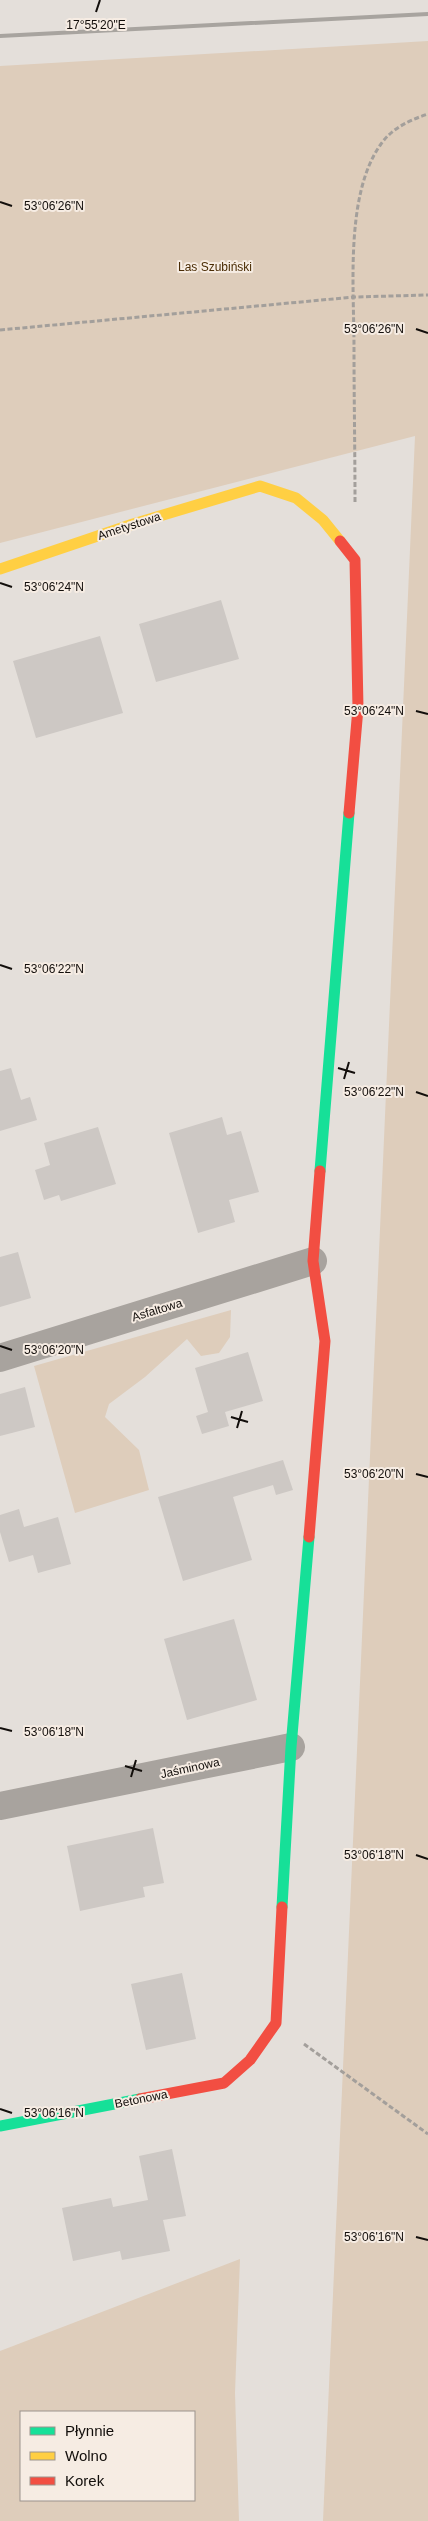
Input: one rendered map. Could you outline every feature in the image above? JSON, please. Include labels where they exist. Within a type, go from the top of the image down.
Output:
[{"type":"street","name":"Ametystowa","points":[[0,570],[133,524],[260,486],[296,498],[323,520],[355,560]]},
{"type":"street","points":[[276,2023],[291,1747],[325,1341],[313,1261],[358,708],[355,560]]},
{"type":"street","name":"Asfaltowa","points":[[0,1358],[313,1261]]},
{"type":"street","name":"Jaśminowa","points":[[0,1806],[291,1747]]},
{"type":"street","name":"Betonowa","points":[[0,2126],[224,2082],[250,2060],[276,2023]]},
{"type":"path","points":[[355,560],[354,297],[357,206],[372,160],[381,143],[393,131],[408,121],[428,114]]},
{"type":"path","points":[[0,330],[354,297],[428,295]]},
{"type":"path","points":[[276,2023],[428,2134]]},
{"type":"green space","name":"Las Szubiński","points":[[428,41],[428,2521],[323,2521],[415,436],[0,543],[0,66]]},
{"type":"green space","points":[[231,1310],[230,1337],[219,1353],[201,1356],[187,1339],[145,1377],[109,1404],[105,1417],[139,1450],[149,1490],[75,1513],[34,1366]]},
{"type":"green space","points":[[240,2259],[235,2393],[239,2521],[0,2521],[0,2351]]},
{"type":"building","points":[[221,600],[239,659],[156,682],[139,624]]},
{"type":"building","points":[[100,636],[123,713],[36,738],[13,661]]},
{"type":"building","points":[[11,1068],[21,1100],[30,1097],[37,1120],[0,1131],[0,1071]]},
{"type":"building","points":[[222,1117],[227,1135],[241,1131],[259,1192],[229,1200],[235,1222],[198,1233],[169,1133]]},
{"type":"building","points":[[98,1127],[116,1184],[61,1201],[59,1195],[44,1200],[35,1170],[50,1165],[44,1143]]},
{"type":"building","points":[[18,1252],[31,1298],[0,1307],[0,1257]]},
{"type":"building","points":[[248,1352],[263,1401],[225,1412],[229,1426],[202,1434],[196,1416],[208,1412],[195,1368]]},
{"type":"building","points":[[25,1387],[35,1427],[0,1436],[0,1394]]},
{"type":"building","points":[[283,1460],[293,1490],[276,1495],[273,1485],[233,1497],[252,1560],[183,1581],[158,1497]]},
{"type":"building","points":[[19,1509],[24,1527],[58,1517],[71,1564],[38,1573],[33,1555],[9,1562],[0,1532],[0,1515]]},
{"type":"building","points":[[234,1619],[257,1700],[187,1720],[164,1639]]},
{"type":"building","points":[[153,1828],[164,1883],[143,1887],[145,1897],[80,1911],[67,1846]]},
{"type":"building","points":[[182,1973],[196,2039],[146,2050],[131,1984]]},
{"type":"building","points":[[172,2149],[186,2216],[163,2220],[170,2251],[122,2260],[120,2251],[73,2261],[62,2208],[111,2198],[113,2207],[148,2200],[139,2156]]},
{"type":"railway","points":[[0,36],[428,14]]},
{"type":"traffic: fast","points":[[320,1171],[349,813]]},
{"type":"traffic: fast","points":[[282,1907],[291,1747],[309,1537]]},
{"type":"traffic: fast","points":[[0,2126],[140,2099]]},
{"type":"traffic: slow","points":[[0,569],[133,524],[260,486],[296,498],[323,520],[340,541]]},
{"type":"traffic: jam","points":[[340,541],[355,560],[358,708],[349,813]]},
{"type":"traffic: jam","points":[[309,1537],[325,1341],[313,1261],[320,1171]]},
{"type":"traffic: jam","points":[[140,2099],[224,2083],[250,2060],[276,2023],[282,1907]]}]
